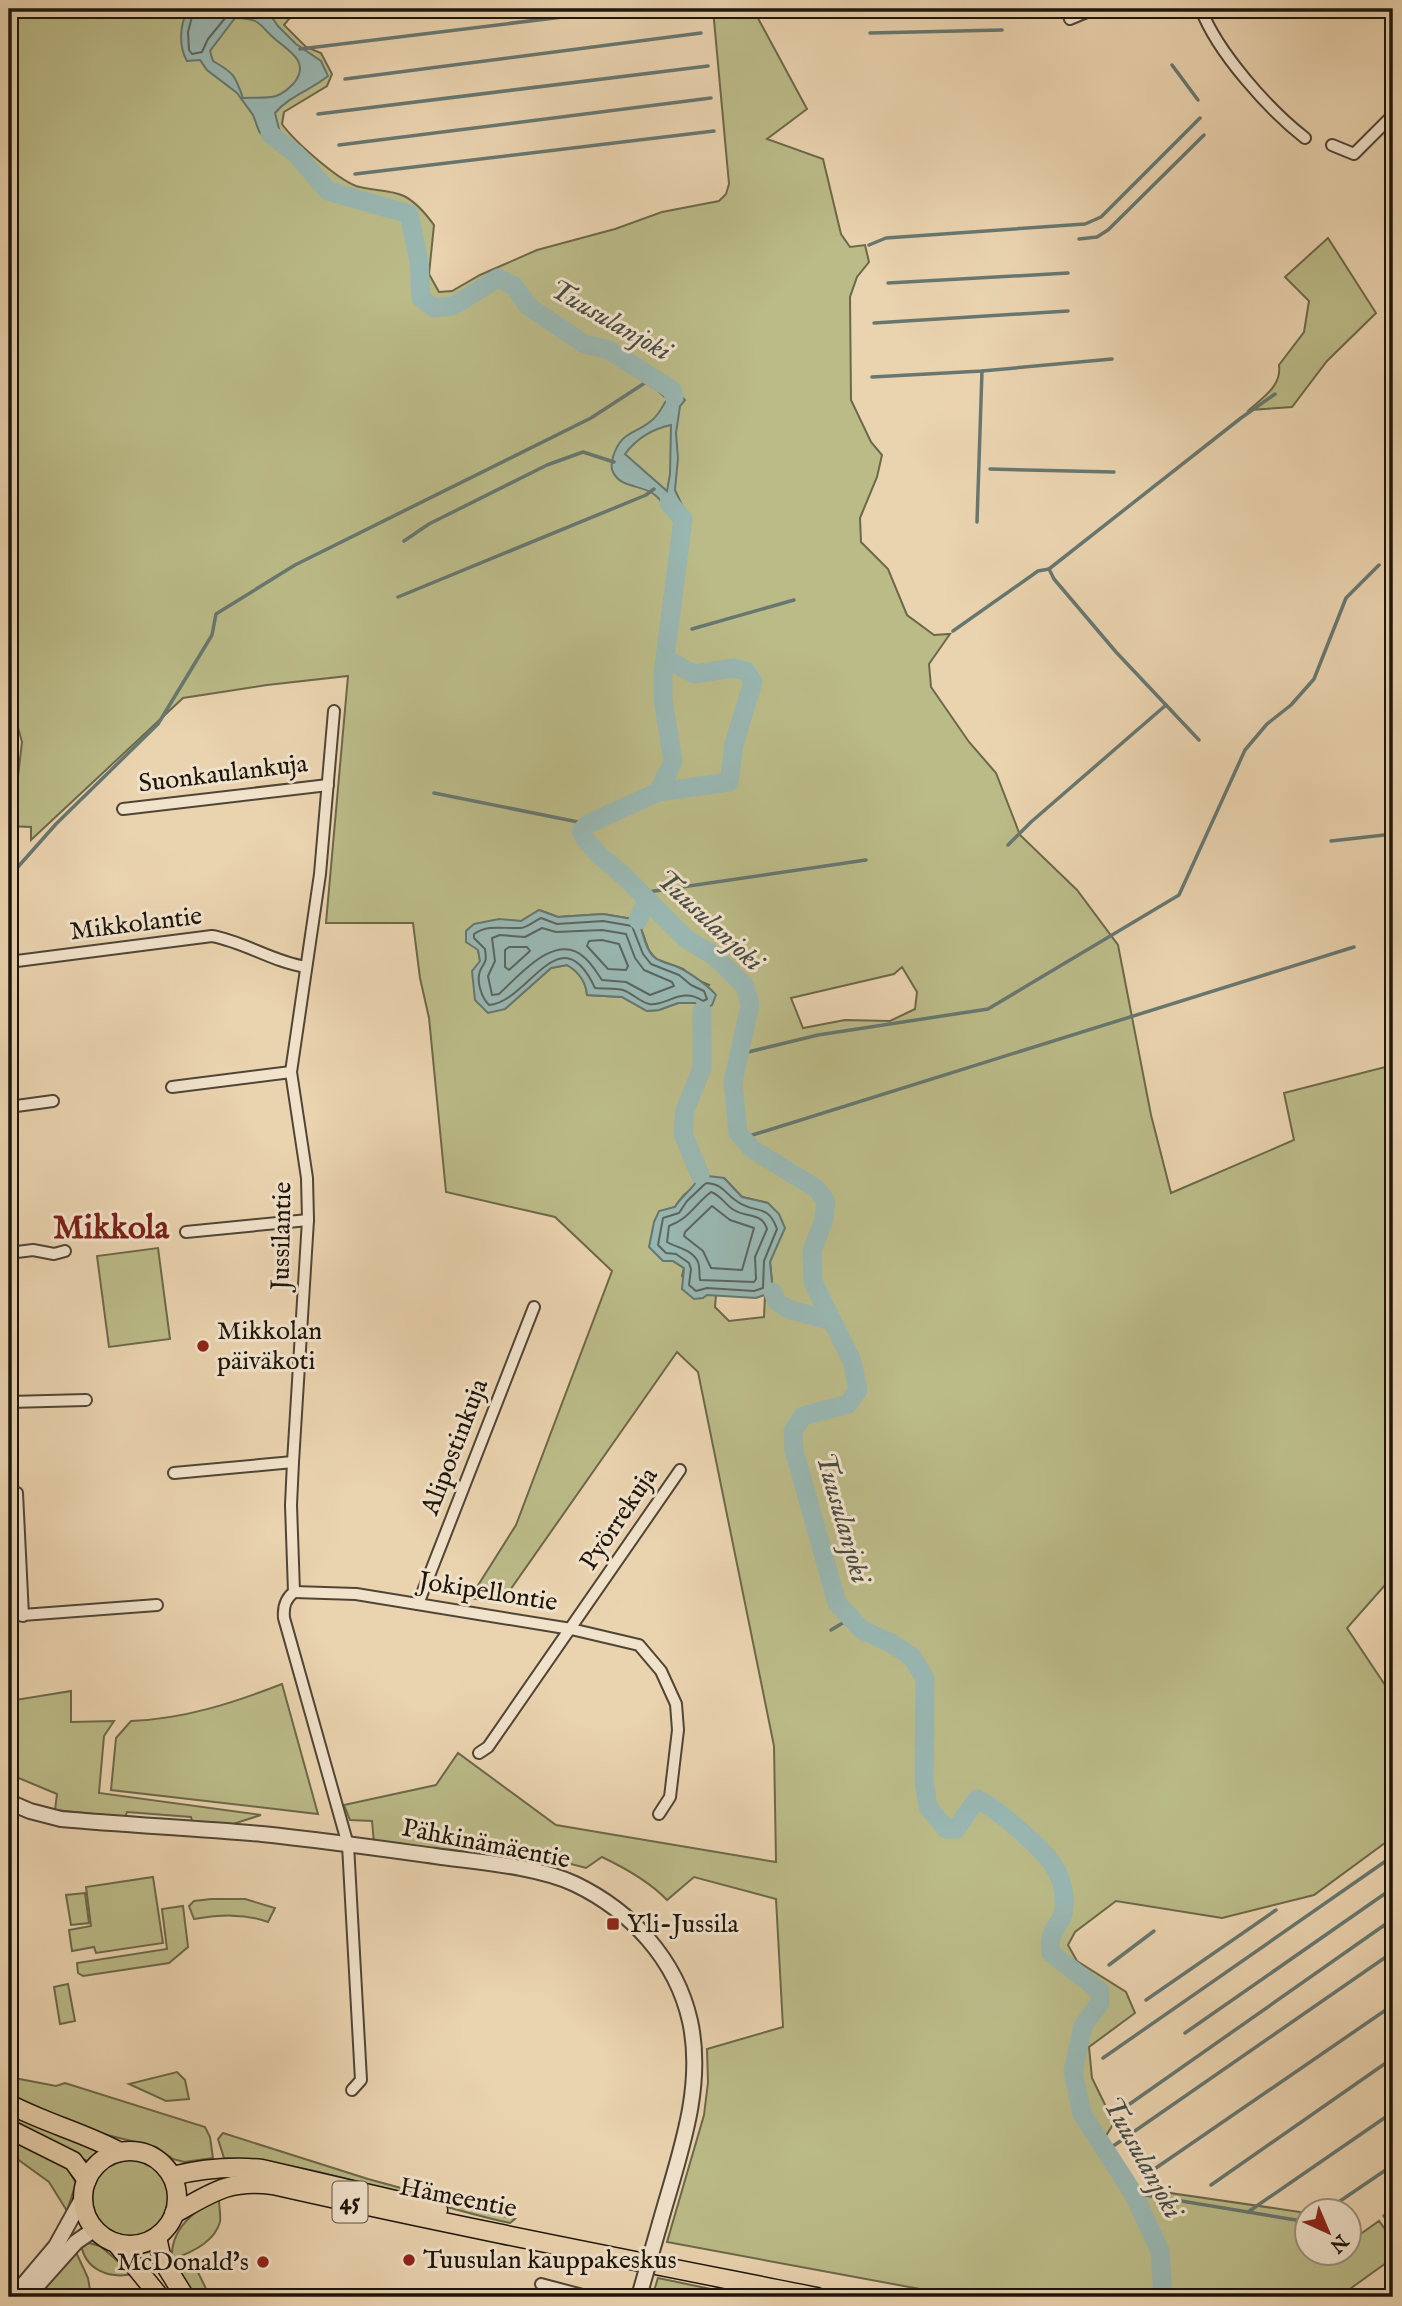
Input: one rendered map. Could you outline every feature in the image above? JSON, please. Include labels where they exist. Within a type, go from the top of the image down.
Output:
[{"type":"main road","points":[[9,2104],[120,2152]]},
{"type":"main road","points":[[9,2129],[74,2161],[85,2188],[86,2215],[95,2229],[116,2243],[160,2297]]},
{"type":"main road","points":[[85,2188],[97,2165],[112,2155],[120,2152],[146,2154],[161,2163],[172,2176],[177,2193],[174,2214]]},
{"type":"main road","name":"Hämeentie","points":[[172,2176],[242,2167],[262,2169],[454,2214],[532,2239]]},
{"type":"main road","name":"Hämeentie","points":[[174,2214],[213,2191],[253,2182],[459,2227],[532,2239],[817,2297]]},
{"type":"main road","name":"45","points":[[157,2237],[169,2225],[174,2214]]},
{"type":"main road","points":[[116,2243],[141,2244],[157,2237],[162,2260],[185,2297]]},
{"type":"street","points":[[1067,9],[1070,19],[1094,9]]},
{"type":"street","points":[[1201,9],[1207,24],[1245,78],[1280,119],[1305,138]]},
{"type":"street","points":[[1332,145],[1354,154],[1393,115]]},
{"type":"street","name":"Jussilantie","points":[[334,711],[320,874],[291,1072],[307,1178],[308,1220],[291,1505],[294,1592],[288,1596],[283,1607],[345,1825],[348,1845],[361,2080],[352,2090]]},
{"type":"street","name":"Suonkaulankuja","points":[[123,809],[328,785]]},
{"type":"street","name":"Mikkolantie","points":[[9,962],[212,936],[290,965],[306,967]]},
{"type":"street","points":[[172,1087],[291,1072]]},
{"type":"street","points":[[9,1107],[53,1101]]},
{"type":"street","points":[[186,1232],[308,1220]]},
{"type":"street","points":[[9,1253],[33,1250],[54,1254],[65,1251]]},
{"type":"street","name":"Alipostinkuja","points":[[418,1604],[534,1307]]},
{"type":"street","points":[[9,1402],[86,1400]]},
{"type":"street","points":[[174,1473],[293,1462]]},
{"type":"street","name":"Pyörrekuja","points":[[479,1753],[488,1747],[680,1470]]},
{"type":"street","points":[[17,1493],[23,1616]]},
{"type":"street","name":"Jokipellontie","points":[[294,1592],[356,1594],[571,1629],[639,1645],[661,1671],[676,1704],[678,1730],[670,1797],[659,1814]]},
{"type":"street","points":[[9,1616],[157,1605]]},
{"type":"street","name":"Pähkinämäentie","points":[[9,1801],[30,1811],[61,1819],[260,1834],[494,1865],[553,1876],[597,1895],[617,1909],[660,1954],[679,1985],[690,2022],[695,2059],[689,2115],[640,2295]]},
{"type":"street","points":[[13,2297],[56,2246],[85,2188]]},
{"type":"street","points":[[27,2297],[76,2242],[95,2229]]},
{"type":"street","points":[[541,2284],[590,2297]]},
{"type":"green space","points":[[9,9],[275,9],[289,19],[284,25],[306,47],[321,53],[332,74],[327,86],[284,112],[282,124],[316,159],[348,182],[362,188],[399,194],[420,209],[434,225],[429,274],[439,292],[452,291],[480,275],[537,250],[615,229],[662,212],[719,201],[726,194],[729,184],[713,9],[753,9],[807,109],[767,139],[823,159],[841,234],[850,247],[865,245],[869,262],[857,277],[850,297],[851,400],[871,442],[882,455],[877,477],[860,518],[861,542],[888,569],[907,615],[934,635],[950,634],[929,664],[931,687],[969,742],[996,773],[1020,835],[1077,890],[1118,945],[1151,1115],[1171,1193],[1294,1140],[1284,1093],[1393,1065],[1393,1576],[1347,1628],[1393,1697],[1393,1837],[1314,1895],[1222,1918],[1116,1901],[1075,1932],[1068,1945],[1077,1961],[1126,1992],[1135,2013],[1089,2047],[1092,2078],[1114,2123],[1104,2139],[1107,2148],[1136,2188],[1294,2211],[1294,2268],[1364,2268],[1364,2232],[1379,2221],[1393,2240],[1393,2258],[1347,2291],[1347,2297],[963,2297],[667,2242],[704,2115],[708,2082],[707,2049],[783,2027],[776,1899],[694,1877],[667,1900],[637,1876],[602,1857],[586,1868],[552,1859],[374,1843],[372,1821],[350,1820],[344,1805],[436,1785],[458,1753],[556,1825],[776,1862],[774,1746],[698,1372],[677,1352],[501,1603],[470,1598],[516,1525],[612,1271],[555,1217],[446,1192],[429,1018],[420,978],[413,923],[326,923],[348,676],[183,698],[31,840],[31,827],[9,826],[9,777],[18,776],[22,742],[9,695]],"holes":[[[539,910],[558,917],[603,914],[638,920],[649,951],[656,959],[683,969],[695,979],[709,985],[695,1003],[678,1003],[647,1011],[622,997],[587,995],[581,978],[567,965],[551,968],[506,1008],[480,961],[478,950],[499,920],[521,921]],[[902,967],[917,992],[915,1009],[890,1021],[845,1020],[803,1028],[791,998],[894,974]],[[724,1178],[742,1197],[768,1203],[776,1246],[770,1262],[773,1292],[765,1295],[764,1317],[729,1321],[715,1307],[716,1295],[707,1295],[682,1276],[684,1268],[673,1261],[659,1212],[675,1207],[684,1194],[695,1186]]]},
{"type":"green space","points":[[1328,238],[1376,313],[1327,361],[1292,407],[1249,410],[1275,385],[1279,365],[1304,332],[1309,301],[1285,277]]},
{"type":"green space","points":[[158,1248],[170,1339],[109,1347],[97,1256]]},
{"type":"green space","points":[[282,1684],[318,1814],[111,1790],[116,1738],[131,1721],[208,1709]]},
{"type":"green space","points":[[71,1691],[71,1722],[114,1721],[104,1736],[99,1793],[261,1815],[233,1824],[192,1821],[191,1817],[127,1812],[125,1817],[55,1810],[57,1794],[9,1774],[9,1701]]},
{"type":"green space","points":[[153,1877],[163,1943],[96,1953],[94,1947],[72,1951],[69,1930],[91,1926],[86,1887]]},
{"type":"green space","points":[[85,1893],[89,1923],[71,1925],[66,1895]]},
{"type":"green space","points":[[245,1899],[275,1908],[268,1922],[231,1916],[194,1919],[189,1906],[194,1901]]},
{"type":"green space","points":[[183,1906],[188,1947],[169,1963],[83,1976],[78,1973],[77,1963],[167,1949],[162,1909]]},
{"type":"green space","points":[[68,1984],[75,2021],[60,2024],[54,1987]]},
{"type":"green space","points":[[177,2072],[185,2080],[189,2099],[166,2101],[129,2084]]},
{"type":"green space","points":[[9,2077],[56,2086],[65,2083],[205,2127],[210,2137],[213,2158],[184,2162],[173,2159],[156,2147],[76,2124],[9,2094]]},
{"type":"green space","points":[[9,2112],[101,2151],[89,2162],[9,2121]]},
{"type":"green space","points":[[223,2133],[368,2179],[515,2219],[510,2223],[297,2167],[224,2158],[218,2139]]},
{"type":"green space","points":[[9,2139],[67,2168],[76,2183],[67,2211],[49,2182],[9,2153]]},
{"type":"green space","points":[[123,2159],[139,2159],[153,2165],[164,2176],[170,2190],[170,2206],[164,2220],[153,2231],[139,2237],[123,2237],[109,2231],[98,2220],[92,2206],[92,2190],[98,2176],[109,2165]]},
{"type":"green space","points":[[219,2199],[220,2222],[213,2236],[194,2250],[172,2259],[175,2239],[185,2222]]},
{"type":"green space","points":[[81,2244],[100,2246],[133,2274],[115,2275],[100,2271],[83,2253]]},
{"type":"green space","points":[[75,2250],[88,2278],[90,2290],[64,2297],[33,2297]]},
{"type":"green space","points":[[186,2263],[195,2266],[210,2297],[194,2297],[176,2269]]},
{"type":"green space","points":[[658,2278],[749,2297],[652,2297]]},
{"type":"water","points":[[188,9],[229,9],[239,15],[251,9],[266,9],[296,44],[321,61],[328,76],[287,102],[275,113],[280,133],[292,146],[287,150],[265,140],[253,115],[237,93],[207,70],[200,60],[187,61],[181,42]],"holes":[[[235,18],[259,23],[297,58],[300,70],[294,83],[286,91],[268,97],[243,98],[233,75],[213,61],[210,51]]]},
{"type":"water","points":[[663,375],[685,400],[680,406],[676,433],[678,458],[675,490],[689,520],[677,526],[655,495],[621,481],[613,472],[611,464],[620,442],[654,419],[667,399],[653,387]],"holes":[[[671,425],[667,491],[625,454],[645,435]]]},
{"type":"water","points":[[539,910],[558,917],[603,914],[638,920],[651,954],[700,980],[716,995],[712,1005],[702,1011],[695,1003],[678,1003],[647,1011],[622,997],[587,995],[581,978],[567,965],[551,968],[505,1009],[488,1013],[475,1000],[472,971],[480,961],[478,950],[466,942],[466,931],[474,924],[499,919],[521,921]]},
{"type":"water","points":[[700,1175],[724,1178],[742,1197],[768,1203],[779,1214],[785,1228],[770,1262],[773,1292],[756,1298],[707,1295],[694,1299],[682,1289],[684,1268],[673,1261],[663,1261],[649,1247],[659,1211],[675,1207]]},
{"type":"waterway","points":[[298,15],[347,9]]},
{"type":"waterway","points":[[300,49],[628,9]]},
{"type":"waterway","points":[[870,33],[1002,30]]},
{"type":"waterway","points":[[345,79],[701,33]]},
{"type":"waterway","points":[[1172,65],[1198,100]]},
{"type":"waterway","points":[[318,114],[708,66]]},
{"type":"waterway","points":[[339,145],[711,98]]},
{"type":"waterway","points":[[869,245],[886,238],[1085,224],[1101,217],[1200,118]]},
{"type":"waterway","points":[[355,174],[714,131]]},
{"type":"waterway","name":"Tuusulanjoki","points":[[270,134],[296,154],[328,191],[409,214],[419,262],[421,298],[434,308],[453,306],[498,278],[514,286],[528,306],[584,344],[607,349],[672,390],[674,397]]},
{"type":"waterway","points":[[1079,239],[1097,237],[1108,230],[1204,135]]},
{"type":"waterway","points":[[888,283],[1068,273]]},
{"type":"waterway","points":[[874,323],[1068,311]]},
{"type":"waterway","points":[[872,377],[982,371],[1112,359]]},
{"type":"waterway","points":[[977,522],[982,371]]},
{"type":"waterway","points":[[9,877],[56,824],[158,724],[212,635],[216,614],[295,565],[591,418],[654,377]]},
{"type":"waterway","points":[[1199,740],[1116,652],[1054,579],[1049,569],[1275,394]]},
{"type":"waterway","points":[[404,541],[429,524],[547,465],[583,452],[614,462]]},
{"type":"waterway","points":[[990,469],[1114,472]]},
{"type":"waterway","points":[[398,597],[646,495],[654,489]]},
{"type":"waterway","name":"Tuusulanjoki","points":[[669,503],[683,519],[663,674],[663,699],[673,762],[658,792],[588,824],[581,831],[599,855],[625,877],[686,939],[713,955],[745,986],[750,1005],[733,1082],[738,1133],[752,1149],[817,1189],[826,1202],[824,1219],[812,1251],[813,1282],[852,1361],[858,1390],[848,1404],[803,1416],[793,1431],[794,1450],[837,1603],[862,1630],[891,1643],[912,1657],[925,1678],[924,1781],[928,1807],[946,1829],[956,1829],[977,1799],[1027,1836],[1044,1853],[1057,1872],[1062,1883],[1064,1908],[1051,1937],[1051,1953],[1100,1991],[1100,2003],[1083,2026],[1073,2071],[1082,2114],[1133,2193],[1160,2251],[1163,2297]]},
{"type":"waterway","points":[[740,1054],[818,1035],[988,1009],[1179,895],[1245,750],[1267,724],[1291,705],[1314,679],[1346,598],[1379,565]]},
{"type":"waterway","points":[[953,631],[1038,571],[1049,569]]},
{"type":"waterway","points":[[692,629],[794,600]]},
{"type":"waterway","name":"Tuusulanjoki","points":[[658,792],[729,782],[734,744],[753,682],[746,671],[734,668],[694,674],[666,659]]},
{"type":"waterway","points":[[1008,845],[1166,705]]},
{"type":"waterway","points":[[434,793],[588,824]]},
{"type":"waterway","points":[[1331,841],[1393,834]]},
{"type":"waterway","points":[[641,893],[866,860]]},
{"type":"waterway","points":[[638,920],[647,900]]},
{"type":"waterway","points":[[743,1138],[1354,947]]},
{"type":"waterway","points":[[700,1175],[683,1134],[685,1110],[702,1068],[702,1011]]},
{"type":"waterway","points":[[773,1292],[777,1302],[788,1309],[832,1321]]},
{"type":"waterway","points":[[831,1630],[851,1618]]},
{"type":"waterway","points":[[1103,2058],[1393,1856]]},
{"type":"waterway","points":[[1185,2033],[1393,1888]]},
{"type":"waterway","points":[[1146,2000],[1276,1910]]},
{"type":"waterway","points":[[1124,2108],[1393,1919]]},
{"type":"waterway","points":[[1109,1965],[1154,1931]]},
{"type":"waterway","points":[[1106,2151],[1393,1952]]},
{"type":"waterway","points":[[1153,2170],[1393,2005]]},
{"type":"waterway","points":[[1211,2185],[1393,2058]]},
{"type":"waterway","points":[[1248,2212],[1393,2112]]},
{"type":"waterway","points":[[1345,2198],[1393,2165]]},
{"type":"waterway","points":[[1133,2193],[1294,2220]]},
{"type":"waterway","points":[[1384,2216],[1393,2210]]},
{"type":"place","name":"Mikkolan päiväkoti","points":[[203,1346]]},
{"type":"place","name":"Yli-Jussila","points":[[613,1924]]},
{"type":"place","name":"Tuusulan kauppakeskus","points":[[409,2260]]},
{"type":"place","name":"McDonald's","points":[[263,2262]]},
{"type":"district","name":"Mikkola","points":[[111,1229]]}]
